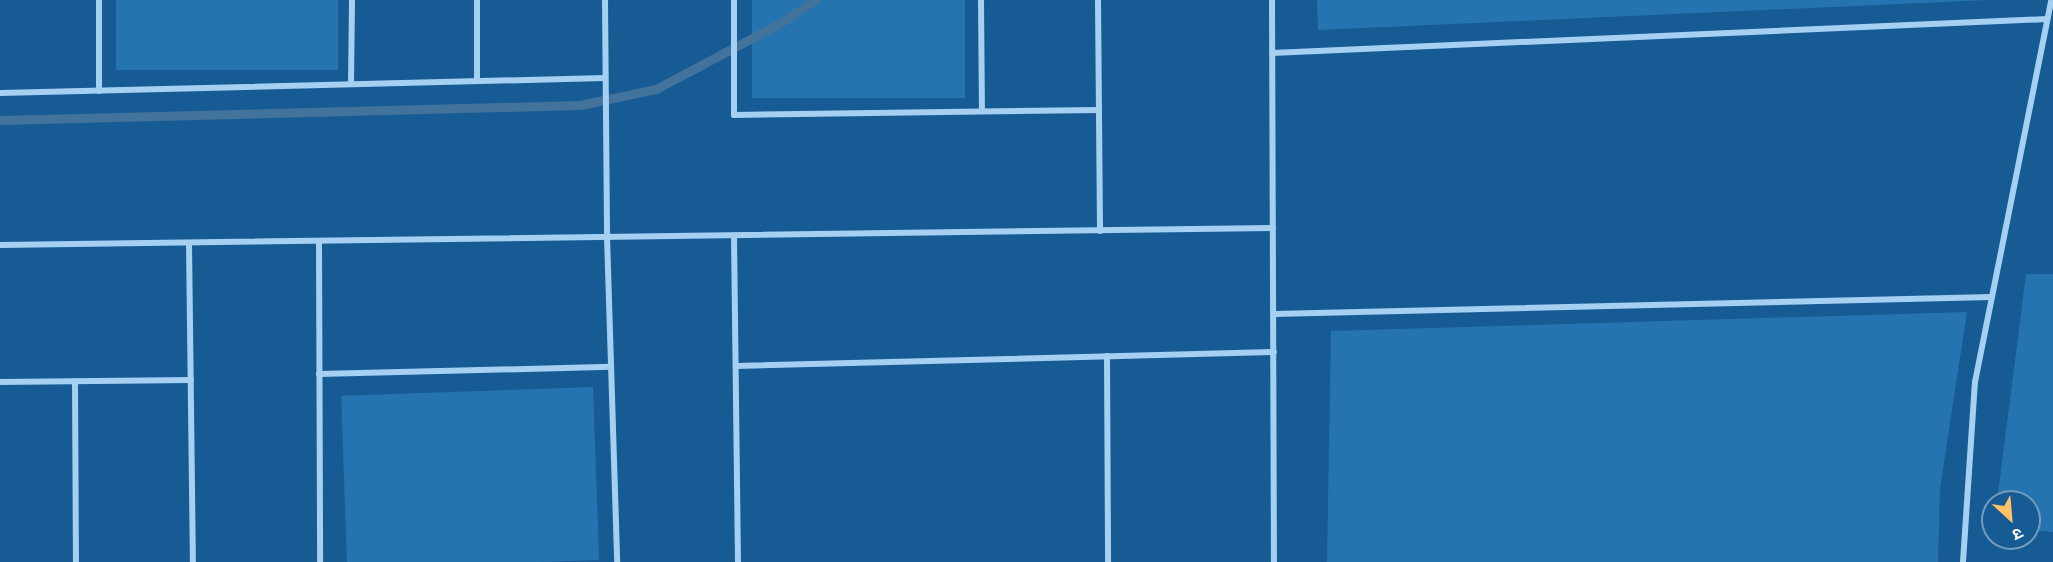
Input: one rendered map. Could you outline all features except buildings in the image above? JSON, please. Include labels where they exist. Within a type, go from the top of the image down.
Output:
[{"type":"street","points":[[99,0],[99,91]]},
{"type":"street","points":[[351,84],[352,0]]},
{"type":"street","points":[[477,0],[477,81]]},
{"type":"street","points":[[605,0],[607,237],[617,562]]},
{"type":"street","points":[[734,0],[734,115],[1099,110]]},
{"type":"street","points":[[981,0],[982,111]]},
{"type":"street","points":[[1098,0],[1100,231]]},
{"type":"street","points":[[1272,0],[1274,562]]},
{"type":"street","points":[[1963,562],[1976,382],[2051,0]]},
{"type":"street","points":[[1272,53],[2047,19]]},
{"type":"street","points":[[0,93],[605,78]]},
{"type":"street","points":[[0,246],[1273,228]]},
{"type":"street","points":[[734,236],[738,562]]},
{"type":"street","points":[[319,241],[320,562]]},
{"type":"street","points":[[189,243],[193,562]]},
{"type":"street","points":[[1274,314],[1992,297]]},
{"type":"street","points":[[736,366],[1274,352]]},
{"type":"street","points":[[1107,356],[1108,562]]},
{"type":"street","points":[[319,374],[610,367]]},
{"type":"street","points":[[0,382],[191,380]]},
{"type":"street","points":[[75,381],[76,562]]},
{"type":"shaded area","points":[[116,0],[338,0],[338,70],[116,70]]},
{"type":"shaded area","points":[[752,0],[965,0],[965,98],[752,98]]},
{"type":"shaded area","points":[[1317,0],[1988,0],[1318,30]]},
{"type":"shaded area","points":[[2026,274],[2053,274],[2053,532],[2041,531],[2041,490],[1999,490]]},
{"type":"shaded area","points":[[1967,312],[1940,488],[1938,562],[1327,562],[1331,331]]},
{"type":"shaded area","points":[[593,387],[599,560],[347,562],[341,396]]},
{"type":"waterway","points":[[0,120],[580,105],[656,89],[782,22],[815,0]]}]
